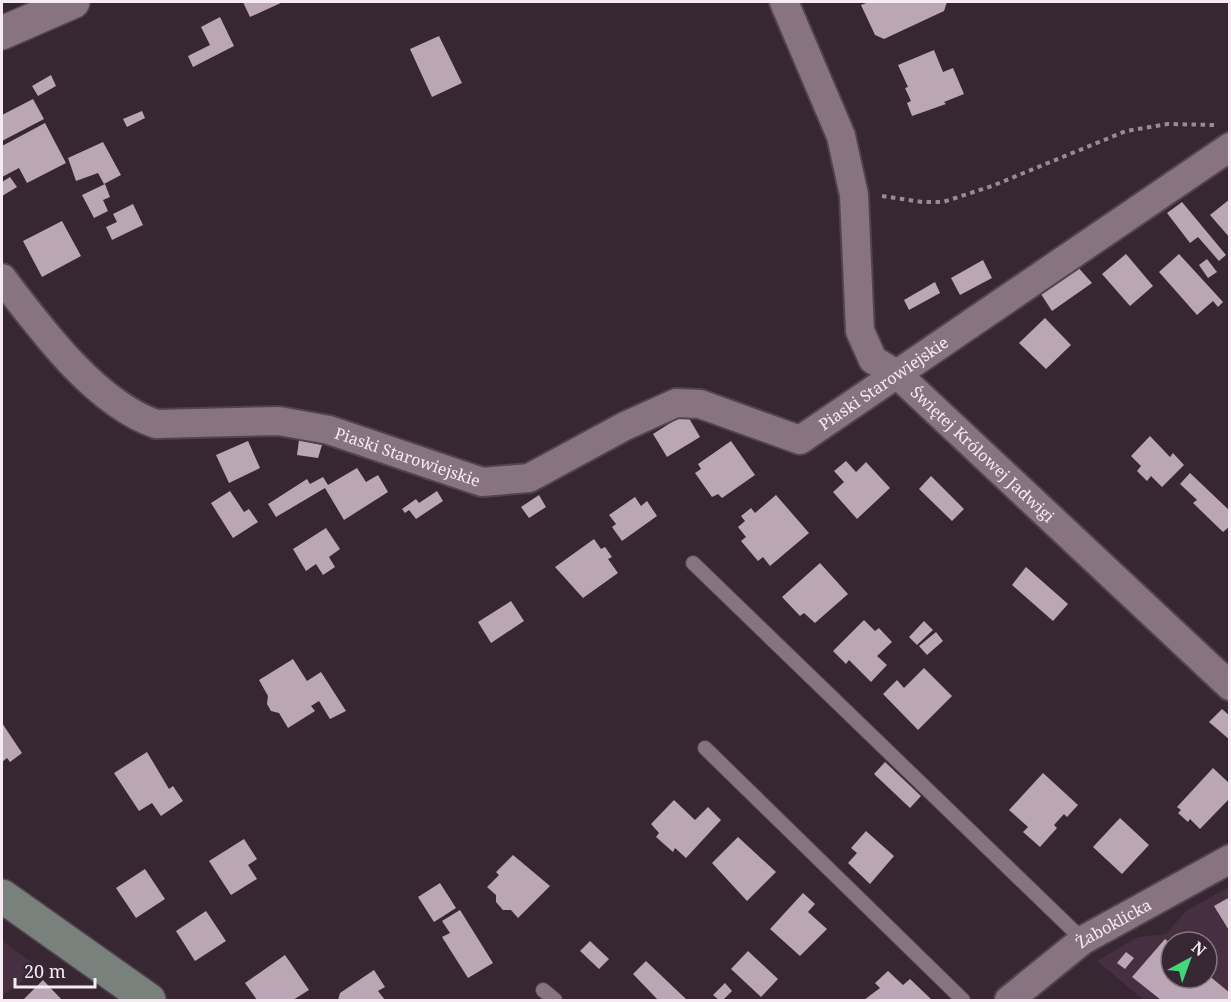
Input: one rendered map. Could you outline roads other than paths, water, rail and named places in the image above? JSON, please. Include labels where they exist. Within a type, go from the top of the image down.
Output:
[{"type":"main road","points":[[2,896],[148,1000]]},
{"type":"street","name":"Świętej Królowej Jadwigi","points":[[784,2],[841,136],[854,195],[860,331],[873,360],[897,374],[1230,686]]},
{"type":"street","points":[[2,33],[60,4]]},
{"type":"street","name":"Piaski Starowiejskie","points":[[2,278],[44,333],[76,366],[109,398],[140,419],[156,424],[279,421],[329,430],[482,482],[529,478],[634,422],[676,403],[699,404],[800,440],[897,374],[1225,136]]},
{"type":"street","name":"Żaboklicka","points":[[1008,1000],[1083,940],[1230,859]]},
{"type":"lane","points":[[693,563],[1083,940]]},
{"type":"lane","points":[[705,748],[963,1000]]},
{"type":"lane","points":[[543,990],[555,1000]]}]
